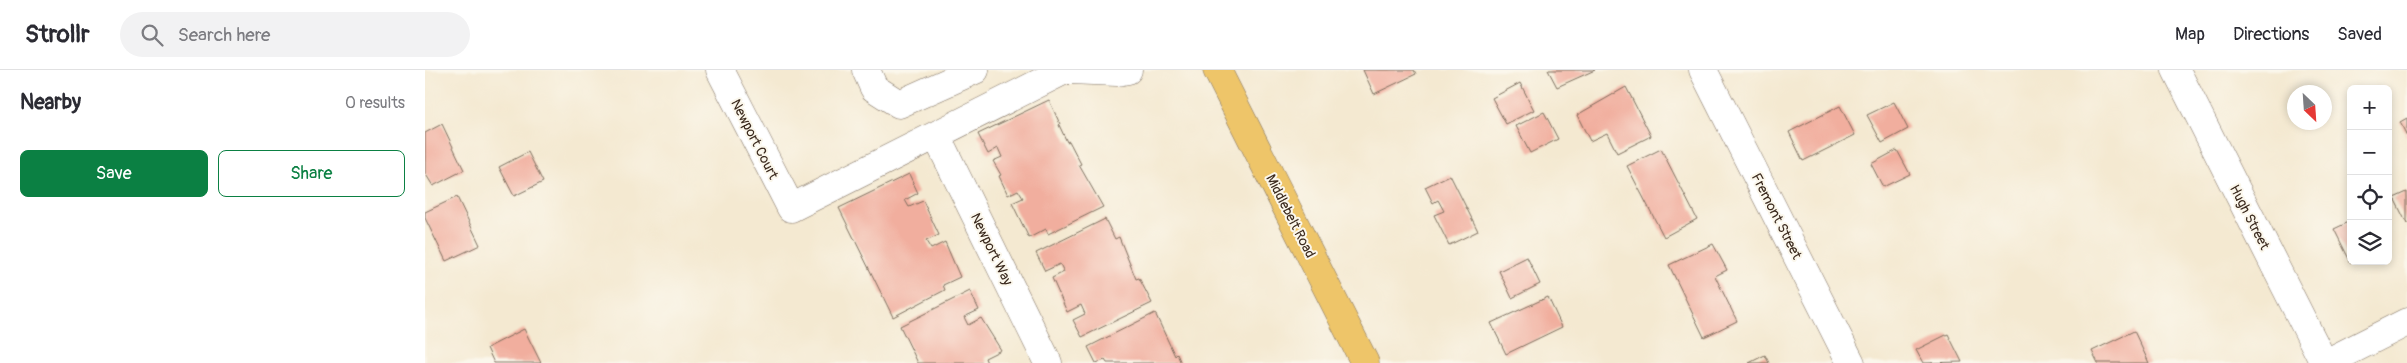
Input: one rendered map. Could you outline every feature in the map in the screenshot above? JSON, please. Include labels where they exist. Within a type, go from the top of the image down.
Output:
[{"type":"main road","name":"Middlebelt Road","points":[[1217,70],[1365,363]]},
{"type":"street","name":"Newport Court","points":[[720,70],[791,208],[936,135]]},
{"type":"street","points":[[866,70],[874,88],[899,104],[975,70]]},
{"type":"street","points":[[936,135],[1065,70]]},
{"type":"street","points":[[1069,70],[1117,72],[1128,70]]},
{"type":"street","name":"Fremont Street","points":[[1703,70],[1851,363]]},
{"type":"street","name":"Hugh Street","points":[[2176,70],[2325,363]]},
{"type":"street","name":"Newport Way","points":[[936,135],[1048,363]]},
{"type":"street","points":[[2325,363],[2407,322]]},
{"type":"building","points":[[1363,70],[1414,70],[1416,74],[1374,94]]},
{"type":"building","points":[[1548,70],[1595,70],[1557,87]]},
{"type":"building","points":[[1520,83],[1534,110],[1506,124],[1492,98]]},
{"type":"building","points":[[1626,87],[1651,136],[1617,153],[1607,133],[1590,141],[1577,115]]},
{"type":"building","points":[[1049,100],[1067,142],[1069,141],[1081,164],[1079,165],[1103,207],[1048,234],[1046,229],[1029,238],[1012,203],[1023,198],[1018,190],[1008,195],[999,176],[1001,175],[993,161],[1002,157],[998,148],[988,154],[978,134]]},
{"type":"building","points":[[1894,102],[1908,129],[1882,143],[1867,115]]},
{"type":"building","points":[[1840,106],[1855,135],[1803,161],[1789,132]]},
{"type":"building","points":[[1544,112],[1558,139],[1530,153],[1516,126]]},
{"type":"building","points":[[2407,118],[2407,136],[2400,122]]},
{"type":"building","points":[[442,124],[464,170],[433,186],[425,173],[425,133]]},
{"type":"building","points":[[1661,149],[1697,219],[1664,237],[1627,166]]},
{"type":"building","points":[[1897,150],[1910,174],[1883,187],[1871,164]]},
{"type":"building","points":[[528,152],[543,182],[514,196],[499,167]]},
{"type":"building","points":[[909,174],[918,193],[905,200],[909,207],[923,201],[939,235],[926,241],[931,249],[945,242],[960,277],[943,285],[945,290],[893,317],[839,208]]},
{"type":"building","points":[[1450,175],[1478,231],[1449,245],[1434,215],[1444,211],[1438,200],[1433,203],[1425,187]]},
{"type":"building","points":[[2407,192],[2407,224],[2394,198]]},
{"type":"building","points":[[457,197],[480,245],[446,261],[425,218],[425,212]]},
{"type":"building","points":[[1105,219],[1115,239],[1119,237],[1136,279],[1139,278],[1152,303],[1082,337],[1073,320],[1085,314],[1081,305],[1067,312],[1052,278],[1064,272],[1060,264],[1045,271],[1036,253]]},
{"type":"building","points":[[2347,223],[2347,255],[2334,229]]},
{"type":"building","points":[[1713,244],[1727,270],[1715,276],[1737,321],[1704,337],[1669,265]]},
{"type":"building","points":[[1527,257],[1540,284],[1512,298],[1499,271]]},
{"type":"building","points":[[970,291],[979,310],[964,317],[968,325],[981,318],[1001,350],[985,358],[987,363],[918,363],[900,326]]},
{"type":"building","points":[[1548,297],[1562,327],[1506,354],[1491,323]]},
{"type":"building","points":[[1155,313],[1175,356],[1177,354],[1181,363],[1107,363],[1105,360],[1096,363],[1088,347]]},
{"type":"building","points":[[524,329],[541,363],[494,363],[487,348]]},
{"type":"building","points":[[2134,331],[2149,363],[2098,363],[2092,351]]},
{"type":"building","points":[[1948,334],[1962,362],[1923,363],[1916,350]]},
{"type":"building","points":[[1765,355],[1769,363],[1749,363]]}]
